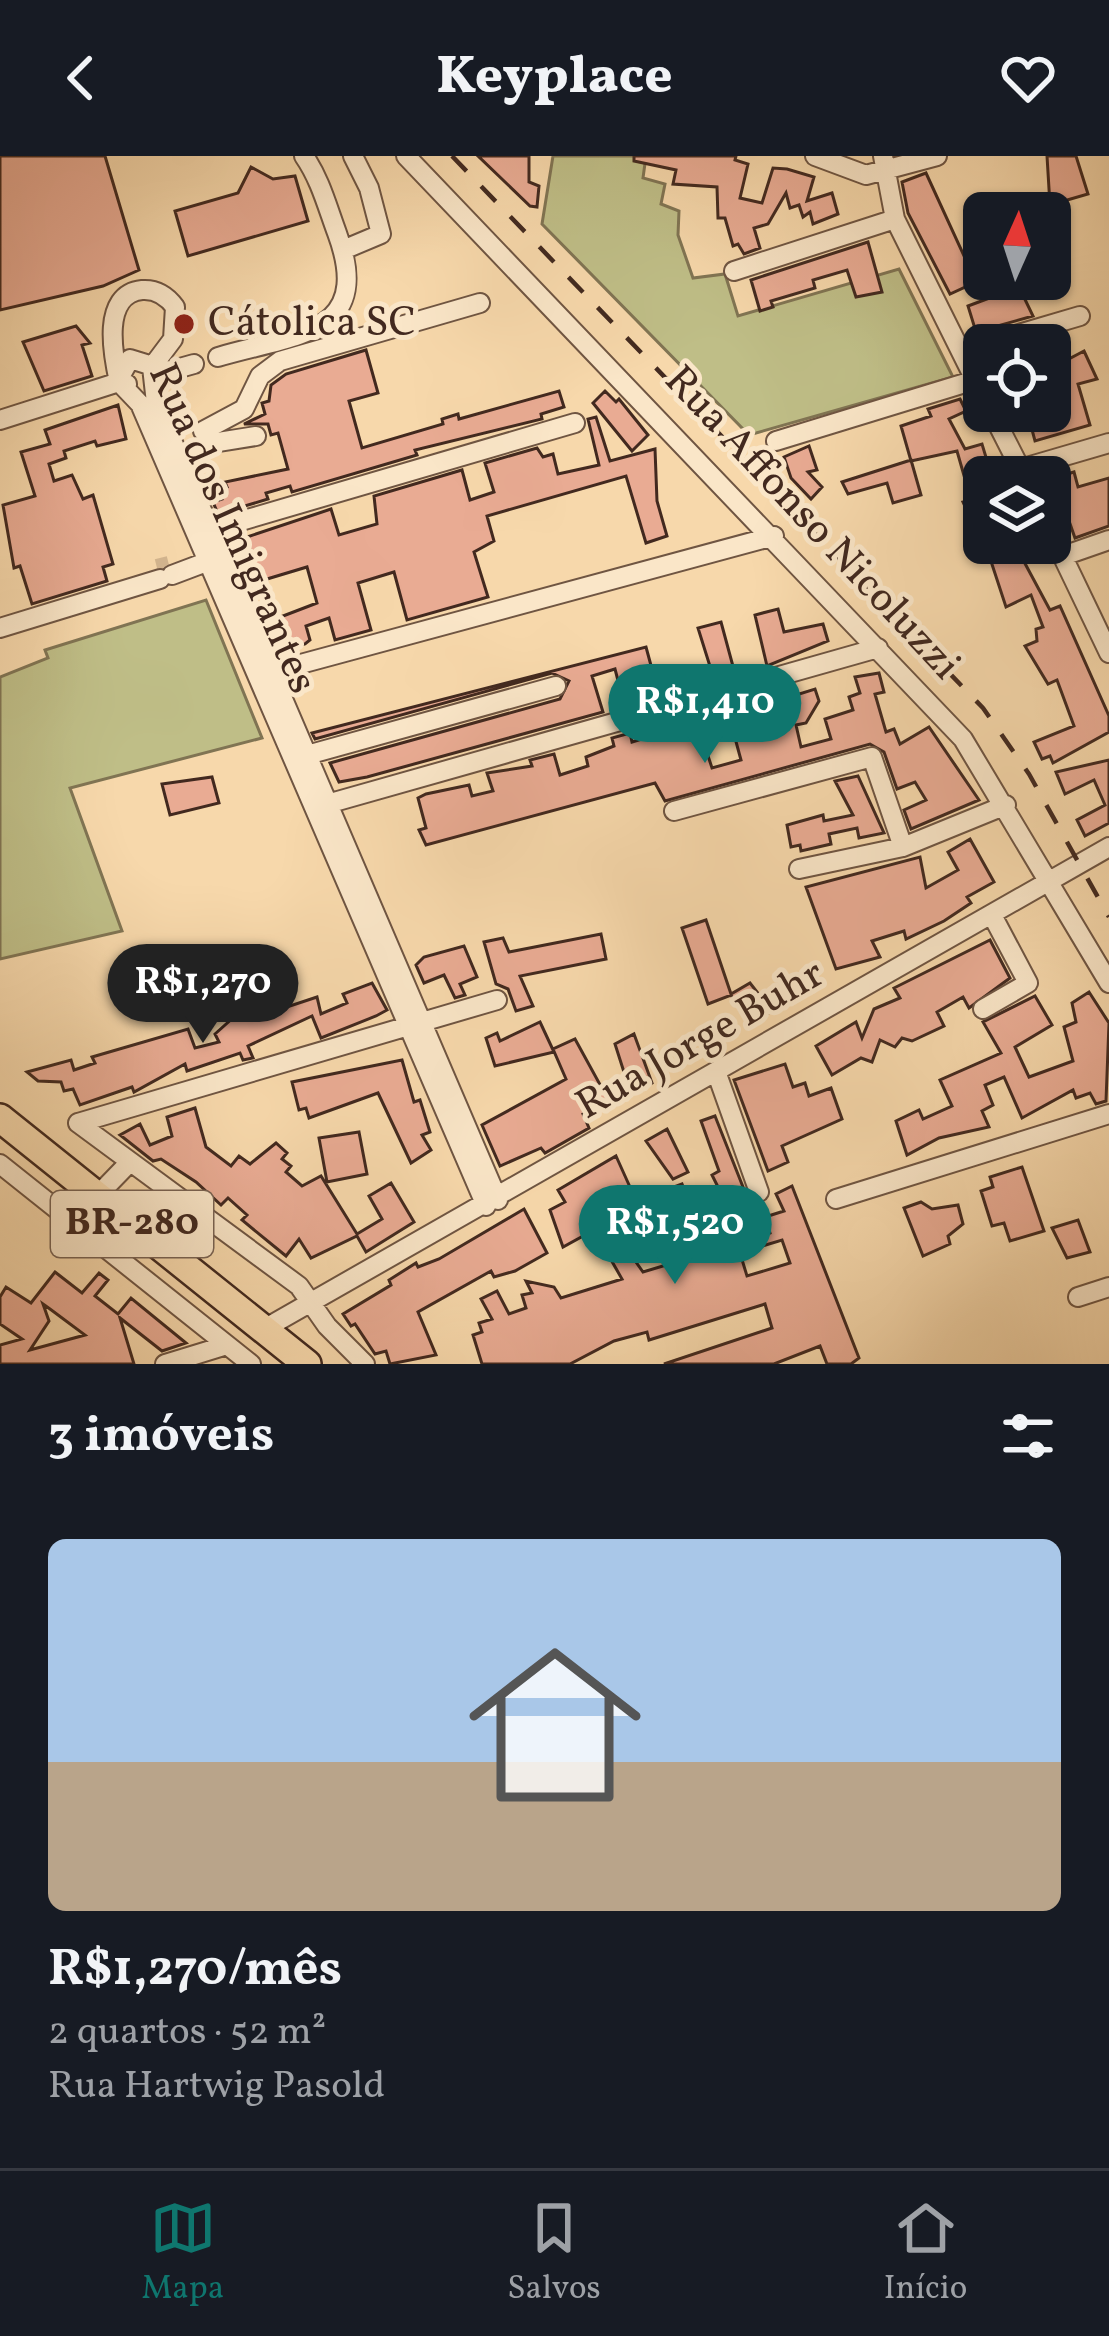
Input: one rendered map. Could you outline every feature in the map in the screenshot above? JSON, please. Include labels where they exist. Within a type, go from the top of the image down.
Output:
[{"type":"highway","name":"BR-280","points":[[0,1118],[308,1364]]},
{"type":"street","points":[[218,357],[324,325],[339,314],[350,288],[343,250],[304,156]]},
{"type":"street","points":[[343,250],[381,234],[369,188],[352,156]]},
{"type":"street","name":"Rua Affonso Nicoluzzi","points":[[406,156],[963,739],[1109,983]]},
{"type":"street","points":[[815,156],[866,175],[883,164],[937,156]]},
{"type":"street","points":[[883,164],[895,219],[963,355]]},
{"type":"street","points":[[734,272],[895,219]]},
{"type":"street","name":"Rua dos Imigrantes","points":[[322,806],[307,755],[271,671],[212,558],[210,530],[180,462],[164,443],[134,394],[119,382],[114,312],[124,296],[136,291],[170,300],[177,318],[172,339],[152,368],[164,443],[212,558],[492,1203]]},
{"type":"street","points":[[258,457],[250,385],[268,368],[293,356],[480,303]]},
{"type":"street","points":[[961,351],[1080,316]]},
{"type":"street","points":[[0,421],[119,382],[143,384],[152,368],[169,371],[194,364]]},
{"type":"street","points":[[776,442],[963,393]]},
{"type":"street","points":[[210,530],[574,423]]},
{"type":"street","points":[[164,443],[252,424]]},
{"type":"street","points":[[180,462],[200,438],[252,424]]},
{"type":"street","points":[[1070,456],[1109,442]]},
{"type":"street","points":[[271,671],[774,536]]},
{"type":"street","points":[[1071,553],[1109,539]]},
{"type":"street","points":[[12,607],[23,612],[212,558]]},
{"type":"street","points":[[1067,564],[1109,653]]},
{"type":"street","points":[[0,628],[164,572]]},
{"type":"street","points":[[322,806],[878,648]]},
{"type":"street","points":[[307,755],[556,686]]},
{"type":"street","points":[[674,811],[872,757],[902,847]]},
{"type":"street","points":[[799,869],[902,847],[1006,805]]},
{"type":"street","name":"Rua Jorge Buhr","points":[[264,1329],[1109,847]]},
{"type":"street","points":[[982,1009],[1028,982],[992,914]]},
{"type":"street","points":[[365,1364],[327,1327],[299,1286],[205,1211],[128,1164],[78,1124],[497,1000]]},
{"type":"street","points":[[717,1074],[759,1192]]},
{"type":"street","points":[[836,1199],[1109,1114]]},
{"type":"street","points":[[0,1164],[251,1364]]},
{"type":"street","points":[[97,1196],[128,1164]]},
{"type":"street","points":[[40,1195],[62,1168]]},
{"type":"street","points":[[1078,1297],[1109,1287]]},
{"type":"street","points":[[165,1364],[226,1345]]},
{"type":"shaded area","points":[[553,156],[646,156],[643,178],[665,184],[661,204],[679,211],[678,235],[693,278],[725,274],[738,316],[899,269],[953,377],[749,435],[542,224]]},
{"type":"shaded area","points":[[206,600],[262,738],[70,788],[122,931],[0,959],[0,677],[48,658],[45,650]]},
{"type":"building","points":[[0,156],[105,156],[139,270],[103,286],[0,310]]},
{"type":"building","points":[[478,156],[529,156],[529,182],[539,186],[537,207],[530,206]]},
{"type":"building","points":[[634,156],[736,156],[735,160],[748,164],[740,198],[762,203],[773,168],[787,169],[814,177],[807,201],[832,193],[838,214],[813,224],[810,212],[803,217],[799,205],[790,208],[786,193],[768,224],[754,228],[760,248],[744,254],[738,244],[733,246],[725,218],[718,218],[717,187],[673,184],[676,170],[634,161]]},
{"type":"building","points":[[1047,156],[1076,156],[1088,194],[1071,199],[1071,192],[1049,192]]},
{"type":"building","points":[[251,167],[273,179],[295,176],[308,221],[188,256],[175,211],[238,193]]},
{"type":"building","points":[[926,173],[963,254],[963,288],[950,294],[908,213],[902,182]]},
{"type":"building","points":[[868,242],[882,292],[856,297],[847,270],[813,280],[815,288],[771,301],[773,307],[760,311],[751,280]]},
{"type":"building","points":[[984,300],[1025,300],[1033,316],[1004,324],[974,324],[968,306]]},
{"type":"building","points":[[76,326],[90,343],[82,345],[92,376],[44,391],[23,342]]},
{"type":"building","points":[[366,350],[378,393],[349,401],[362,448],[443,424],[442,419],[458,414],[459,419],[559,391],[564,407],[541,414],[542,419],[415,450],[417,455],[292,492],[290,486],[266,493],[268,499],[218,514],[213,502],[222,499],[219,489],[227,487],[225,482],[288,469],[278,433],[271,435],[268,424],[244,424],[265,414],[262,403],[269,401],[271,385],[286,374]]},
{"type":"building","points":[[1084,351],[1097,379],[1078,384],[1090,425],[1071,431],[1071,358]]},
{"type":"building","points":[[605,391],[616,402],[619,399],[648,435],[632,451],[593,403]]},
{"type":"building","points":[[960,399],[963,412],[949,419],[965,449],[982,444],[986,456],[963,456],[963,472],[957,451],[911,461],[901,426],[931,416],[928,409]]},
{"type":"building","points":[[118,405],[126,439],[97,446],[95,441],[64,451],[66,458],[49,464],[54,481],[72,475],[83,499],[93,495],[113,564],[103,567],[107,581],[32,604],[20,566],[14,568],[3,505],[35,496],[21,452],[50,444],[45,430]]},
{"type":"building","points":[[596,417],[610,461],[655,449],[657,501],[667,536],[646,543],[626,476],[487,516],[494,541],[474,552],[488,597],[407,620],[394,572],[358,583],[371,630],[335,640],[329,618],[306,626],[310,640],[305,644],[278,652],[270,621],[317,603],[307,567],[257,582],[247,537],[331,509],[339,535],[377,524],[374,496],[462,470],[470,500],[494,492],[485,463],[537,448],[543,457],[553,454],[558,474],[599,465],[588,419]]},
{"type":"building","points":[[1033,432],[1066,432],[1035,441]]},
{"type":"building","points":[[809,446],[817,470],[808,472],[822,487],[811,499],[791,478],[784,457]]},
{"type":"building","points":[[911,460],[921,495],[893,503],[887,483],[848,494],[842,482]]},
{"type":"building","points":[[1071,473],[1078,487],[1109,478],[1109,526],[1075,538]]},
{"type":"building","points":[[992,564],[1025,564],[1050,610],[1060,606],[1109,716],[1109,732],[1053,763],[1050,756],[1042,759],[1034,742],[1074,726],[1057,680],[1048,684],[1025,646],[1037,641],[1036,629],[1043,627],[1031,595],[1006,607]]},
{"type":"building","points":[[778,609],[784,632],[823,624],[828,641],[767,666],[755,615]]},
{"type":"building","points":[[721,622],[734,670],[713,676],[698,628]]},
{"type":"building","points":[[646,647],[656,684],[622,696],[615,669],[592,676],[603,712],[367,777],[339,782],[330,763],[560,699],[569,681],[552,673],[315,739],[312,733]]},
{"type":"building","points":[[879,673],[884,692],[875,694],[886,732],[894,729],[900,744],[929,727],[979,800],[911,829],[904,810],[926,800],[915,782],[897,789],[884,752],[870,744],[665,801],[655,783],[426,845],[419,830],[426,828],[418,798],[426,794],[469,785],[472,796],[493,791],[487,773],[532,766],[530,760],[554,754],[560,775],[588,766],[586,757],[614,746],[612,738],[630,733],[632,742],[697,722],[712,768],[741,760],[729,716],[815,689],[819,701],[806,723],[796,725],[801,747],[831,739],[825,719],[853,710],[849,697],[860,693],[855,677]]},
{"type":"building","points":[[1109,760],[1109,823],[1085,836],[1077,820],[1105,805],[1094,780],[1065,794],[1056,772]]},
{"type":"building","points":[[858,776],[884,833],[859,838],[857,828],[829,834],[831,844],[801,851],[800,845],[791,847],[787,825],[823,815],[824,821],[853,815],[835,781]]},
{"type":"building","points":[[212,777],[219,803],[170,815],[162,784]]},
{"type":"building","points":[[970,839],[994,882],[967,897],[971,903],[944,921],[906,939],[904,931],[872,941],[880,957],[836,969],[806,887],[920,857],[926,888],[958,870],[948,852]]},
{"type":"building","points":[[706,920],[731,994],[750,983],[772,1011],[748,1024],[731,995],[708,1004],[682,928]]},
{"type":"building","points":[[601,934],[606,959],[520,976],[533,1006],[516,1011],[508,989],[496,984],[484,942],[503,938],[509,952]]},
{"type":"building","points":[[990,940],[1010,978],[969,1008],[963,997],[937,1012],[944,1026],[912,1041],[902,1038],[895,1047],[880,1040],[872,1062],[861,1058],[832,1075],[816,1046],[856,1022],[862,1038],[874,1009],[900,998],[894,988]]},
{"type":"building","points":[[464,946],[477,977],[460,984],[465,995],[455,998],[444,975],[424,983],[416,965],[424,957]]},
{"type":"building","points":[[372,983],[387,1010],[376,1016],[321,1038],[312,1016],[248,1046],[253,1058],[243,1060],[240,1053],[187,1071],[185,1064],[134,1092],[132,1087],[80,1105],[73,1089],[64,1091],[61,1082],[38,1081],[27,1072],[71,1060],[74,1070],[95,1063],[92,1057],[188,1029],[195,1048],[219,1042],[215,1034],[234,1017],[269,1007],[272,1012],[317,997],[321,1014],[347,1003],[343,994]]},
{"type":"building","points":[[1089,992],[1109,1023],[1106,1101],[1096,1104],[1090,1093],[1076,1098],[1073,1090],[1022,1118],[1004,1077],[985,1085],[993,1105],[982,1111],[989,1127],[939,1138],[907,1155],[896,1121],[919,1110],[923,1119],[952,1106],[940,1080],[1001,1053],[983,1022],[1035,996],[1052,1025],[1015,1047],[1029,1077],[1073,1061],[1064,1027],[1076,1022],[1072,1003]]},
{"type":"building","points":[[540,1022],[554,1052],[495,1066],[486,1038],[497,1033],[500,1041]]},
{"type":"building","points":[[634,1034],[652,1083],[631,1094],[615,1044]]},
{"type":"building","points":[[575,1039],[609,1101],[583,1114],[589,1128],[545,1153],[541,1148],[500,1166],[482,1125],[566,1079],[553,1049]]},
{"type":"building","points":[[402,1060],[414,1102],[420,1100],[430,1132],[422,1135],[431,1150],[411,1163],[378,1093],[309,1118],[306,1108],[299,1110],[292,1082]]},
{"type":"building","points":[[785,1064],[793,1087],[805,1083],[809,1096],[831,1088],[842,1119],[782,1146],[788,1162],[768,1171],[734,1080]]},
{"type":"building","points":[[195,1108],[206,1147],[231,1166],[239,1156],[250,1164],[276,1143],[287,1153],[282,1159],[291,1166],[286,1172],[302,1186],[321,1176],[357,1234],[382,1219],[369,1196],[391,1183],[414,1222],[366,1252],[357,1236],[311,1258],[299,1239],[286,1256],[242,1220],[247,1215],[228,1198],[221,1205],[196,1182],[161,1159],[153,1161],[120,1135],[140,1124],[150,1145],[172,1136],[167,1117]]},
{"type":"building","points":[[715,1116],[743,1187],[723,1197],[712,1175],[719,1171],[701,1121]]},
{"type":"building","points":[[667,1129],[688,1172],[673,1179],[646,1141]]},
{"type":"building","points":[[359,1132],[367,1174],[327,1182],[319,1138]]},
{"type":"building","points":[[616,1156],[634,1196],[610,1208],[623,1233],[617,1235],[643,1272],[683,1260],[658,1193],[682,1184],[690,1205],[699,1202],[701,1208],[724,1196],[732,1216],[699,1230],[708,1252],[770,1233],[765,1217],[784,1211],[776,1194],[792,1186],[859,1358],[851,1364],[827,1364],[820,1346],[774,1364],[664,1364],[772,1328],[765,1304],[649,1340],[647,1332],[614,1341],[570,1364],[482,1364],[473,1335],[482,1332],[479,1323],[492,1319],[481,1299],[497,1291],[509,1314],[526,1308],[522,1295],[532,1293],[526,1281],[554,1287],[561,1298],[622,1279],[594,1230],[563,1247],[550,1210],[565,1202],[558,1190]],"holes":[[[782,1240],[790,1263],[747,1276],[740,1253]]]},
{"type":"building","points":[[1022,1167],[1044,1231],[1010,1241],[1004,1223],[992,1226],[981,1191],[993,1187],[990,1177]]},
{"type":"building","points":[[921,1202],[932,1209],[958,1205],[963,1224],[948,1236],[950,1244],[923,1256],[904,1208]]},
{"type":"building","points":[[524,1209],[547,1253],[515,1271],[494,1277],[491,1271],[418,1312],[436,1355],[390,1364],[386,1351],[375,1354],[343,1314],[391,1285],[389,1280],[416,1263],[418,1267],[439,1259]]},
{"type":"building","points":[[1078,1220],[1090,1252],[1067,1258],[1052,1228]]},
{"type":"building","points":[[55,1272],[82,1293],[99,1273],[108,1280],[95,1296],[118,1314],[131,1298],[186,1343],[162,1351],[120,1318],[134,1364],[0,1364],[0,1345],[22,1339],[0,1324],[0,1297],[6,1287],[31,1303]],"holes":[[[43,1304],[85,1335],[30,1350],[49,1321]]]},
{"type":"tunnel","points":[[157,568],[169,565]]},
{"type":"railway","points":[[452,156],[983,708],[1029,774],[1109,917]]},
{"type":"place","name":"Cátolica SC","points":[[184,324]]}]
